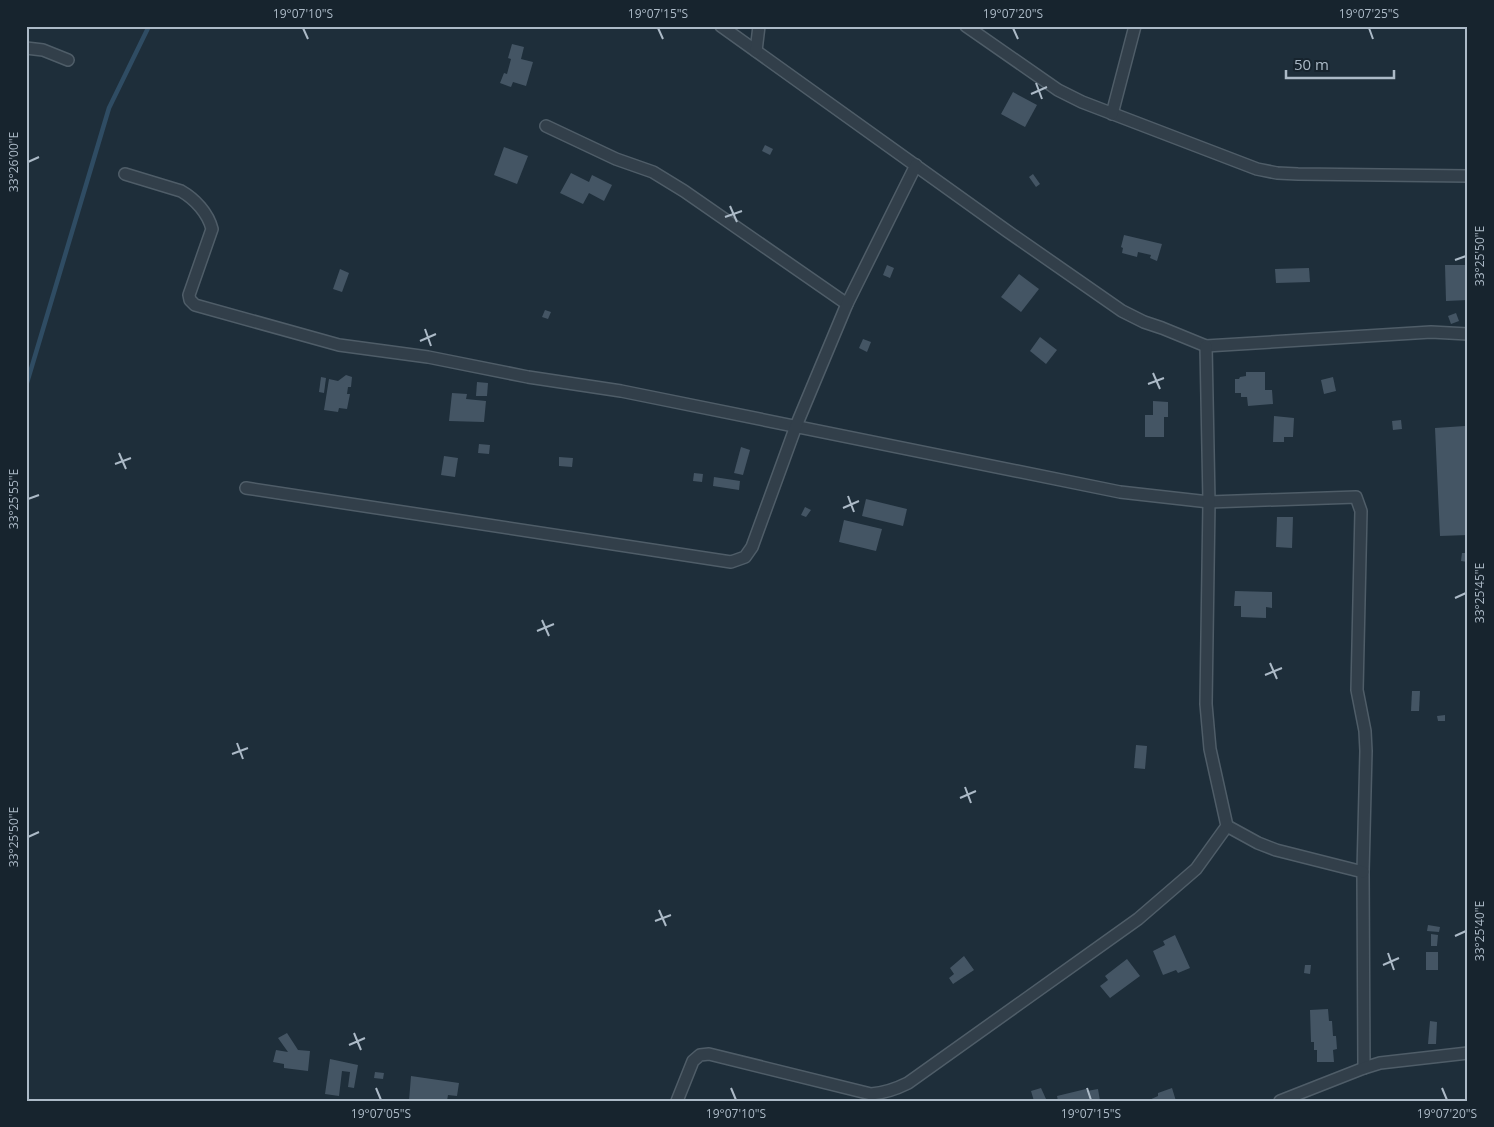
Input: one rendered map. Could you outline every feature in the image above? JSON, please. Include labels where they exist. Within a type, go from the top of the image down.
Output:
[{"type":"street","points":[[721,26],[1007,232],[1122,311],[1144,322],[1206,346],[1431,332],[1468,334]]},
{"type":"street","points":[[756,51],[759,26]]},
{"type":"street","points":[[966,26],[1058,90],[1082,102],[1257,169],[1278,173],[1468,176]]},
{"type":"street","points":[[1112,114],[1136,26]]},
{"type":"street","points":[[26,48],[43,50],[68,60]]},
{"type":"street","points":[[546,126],[616,159],[653,172],[847,304]]},
{"type":"street","points":[[246,488],[731,562],[745,557],[752,547],[796,426],[847,304],[916,165]]},
{"type":"street","points":[[125,174],[181,191],[195,201],[210,222],[212,229],[189,295],[194,305],[339,345],[621,391],[1120,492],[1209,502],[1356,496],[1361,511],[1357,690],[1365,731],[1366,751],[1363,872],[1364,1068]]},
{"type":"street","points":[[677,1101],[693,1061],[700,1055],[709,1054],[872,1094],[885,1093],[902,1086],[1138,919],[1196,869],[1227,826],[1210,749],[1206,721],[1209,502],[1206,346]]},
{"type":"street","points":[[1227,826],[1258,843],[1276,850],[1363,872]]},
{"type":"street","points":[[1280,1101],[1380,1063],[1468,1053]]},
{"type":"building","points":[[512,44],[524,47],[521,59],[533,62],[526,86],[513,82],[511,87],[500,83],[504,73],[507,74],[511,59],[508,58]]},
{"type":"building","points":[[1013,92],[1037,105],[1025,127],[1001,114]]},
{"type":"building","points":[[765,145],[773,149],[770,155],[762,151]]},
{"type":"building","points":[[504,147],[528,156],[517,184],[494,175]]},
{"type":"building","points":[[571,173],[589,182],[592,175],[612,185],[604,201],[589,193],[583,204],[560,193]]},
{"type":"building","points":[[1033,174],[1040,184],[1036,187],[1029,177]]},
{"type":"building","points":[[1124,235],[1162,244],[1157,261],[1150,258],[1151,255],[1138,252],[1137,257],[1122,253],[1123,248],[1121,247]]},
{"type":"building","points":[[887,265],[894,268],[890,278],[883,275]]},
{"type":"building","points":[[1445,265],[1468,265],[1468,300],[1446,301]]},
{"type":"building","points":[[1309,268],[1310,282],[1276,283],[1275,269]]},
{"type":"building","points":[[340,269],[349,273],[342,292],[333,289]]},
{"type":"building","points":[[1019,274],[1039,289],[1021,312],[1001,297]]},
{"type":"building","points":[[545,310],[551,312],[548,319],[542,317]]},
{"type":"building","points":[[1456,313],[1459,321],[1451,324],[1448,316]]},
{"type":"building","points":[[1040,337],[1057,350],[1046,364],[1030,351]]},
{"type":"building","points":[[863,339],[871,342],[867,352],[859,348]]},
{"type":"building","points":[[1246,372],[1265,372],[1265,390],[1272,390],[1273,404],[1248,406],[1247,397],[1241,397],[1241,393],[1235,393],[1235,379],[1246,376]]},
{"type":"building","points":[[346,375],[352,377],[351,387],[348,387],[347,394],[350,394],[347,409],[339,408],[338,412],[324,410],[329,379],[338,381]]},
{"type":"building","points":[[321,377],[326,378],[324,393],[319,392]]},
{"type":"building","points":[[1333,377],[1336,391],[1324,394],[1321,380]]},
{"type":"building","points":[[477,382],[488,383],[487,396],[476,396]]},
{"type":"building","points":[[452,393],[467,394],[466,399],[486,401],[484,422],[449,421]]},
{"type":"building","points":[[1153,401],[1168,402],[1168,417],[1164,417],[1164,437],[1145,437],[1145,415],[1153,415]]},
{"type":"building","points":[[1274,416],[1294,418],[1293,437],[1284,437],[1284,442],[1273,442]]},
{"type":"building","points":[[1401,420],[1402,429],[1393,430],[1392,421]]},
{"type":"building","points":[[1465,426],[1465,430],[1468,429],[1468,446],[1466,446],[1468,535],[1440,536],[1435,428]]},
{"type":"building","points":[[479,444],[490,445],[489,454],[478,453]]},
{"type":"building","points":[[741,447],[750,450],[743,475],[734,473]]},
{"type":"building","points":[[444,456],[458,458],[455,477],[441,475]]},
{"type":"building","points":[[559,457],[573,458],[572,467],[559,466]]},
{"type":"building","points":[[694,473],[703,474],[702,482],[693,481]]},
{"type":"building","points":[[714,477],[740,481],[739,490],[713,486]]},
{"type":"building","points":[[866,499],[907,509],[903,526],[862,516]]},
{"type":"building","points":[[805,507],[811,510],[806,517],[801,515]]},
{"type":"building","points":[[1277,517],[1293,517],[1292,548],[1276,547]]},
{"type":"building","points":[[844,520],[882,529],[876,551],[839,542]]},
{"type":"building","points":[[1462,553],[1468,553],[1468,562],[1461,561]]},
{"type":"building","points":[[1235,591],[1272,592],[1272,608],[1266,607],[1266,618],[1241,617],[1241,606],[1234,606]]},
{"type":"building","points":[[1412,691],[1420,691],[1419,711],[1411,711]]},
{"type":"building","points":[[1445,715],[1445,721],[1438,721],[1437,716]]},
{"type":"building","points":[[1136,745],[1147,746],[1145,769],[1134,768]]},
{"type":"building","points":[[1428,925],[1440,927],[1439,932],[1427,931]]},
{"type":"building","points":[[1431,934],[1438,935],[1437,946],[1431,946]]},
{"type":"building","points":[[1175,935],[1190,968],[1178,973],[1176,970],[1163,975],[1153,951],[1165,945],[1163,941]]},
{"type":"building","points":[[1426,952],[1438,952],[1438,970],[1426,970]]},
{"type":"building","points":[[964,956],[974,970],[953,984],[949,978],[954,974],[950,968]]},
{"type":"building","points":[[1127,959],[1140,976],[1110,998],[1100,986],[1108,980],[1105,976]]},
{"type":"building","points":[[1305,965],[1311,965],[1310,974],[1304,973]]},
{"type":"building","points":[[1328,1009],[1329,1021],[1332,1021],[1333,1036],[1336,1036],[1337,1049],[1333,1050],[1334,1062],[1317,1062],[1317,1050],[1314,1050],[1314,1042],[1311,1042],[1310,1010]]},
{"type":"building","points":[[1430,1021],[1437,1022],[1436,1044],[1428,1044]]},
{"type":"building","points":[[287,1033],[298,1050],[310,1051],[308,1071],[284,1068],[284,1064],[273,1062],[276,1050],[288,1052],[278,1038]]},
{"type":"building","points":[[330,1059],[358,1065],[354,1088],[348,1087],[350,1072],[342,1071],[339,1096],[325,1094]]},
{"type":"building","points":[[375,1072],[384,1073],[383,1079],[374,1078]]},
{"type":"building","points":[[411,1076],[459,1083],[457,1096],[448,1095],[447,1101],[409,1101]]},
{"type":"building","points":[[1041,1088],[1046,1099],[1034,1101],[1031,1091]]},
{"type":"building","points":[[1172,1088],[1176,1101],[1147,1101],[1158,1096],[1158,1093]]},
{"type":"building","points":[[1086,1089],[1087,1091],[1098,1089],[1100,1101],[1058,1101],[1057,1096]]},
{"type":"waterway","points":[[26,386],[109,108],[149,26]]}]
